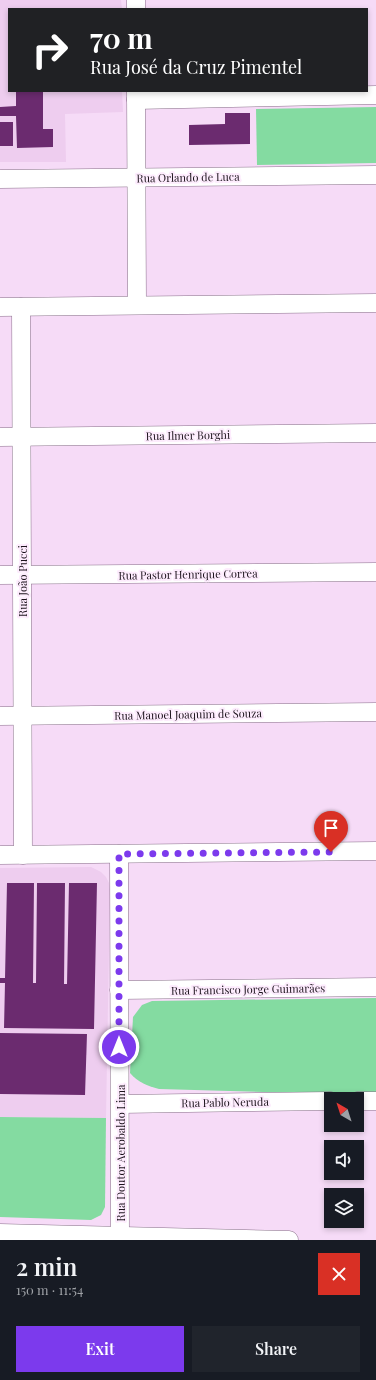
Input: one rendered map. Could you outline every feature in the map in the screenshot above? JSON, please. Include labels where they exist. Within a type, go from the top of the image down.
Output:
[{"type":"street","points":[[137,305],[136,95],[376,95]]},
{"type":"street","name":"Rua Orlando de Luca","points":[[0,179],[376,175]]},
{"type":"street","points":[[0,307],[376,303]]},
{"type":"street","name":"Rua João Pucci","points":[[21,307],[23,855]]},
{"type":"street","name":"Rua Ilmer Borghi","points":[[0,437],[376,433]]},
{"type":"street","name":"Rua Pastor Henrique Correa","points":[[0,576],[376,572]]},
{"type":"street","name":"Rua Manoel Joaquim de Souza","points":[[0,716],[376,712]]},
{"type":"street","points":[[0,855],[376,851]]},
{"type":"street","name":"Rua Doutor Aerobaldo Lima","points":[[119,854],[120,1236]]},
{"type":"street","name":"Rua Francisco Jorge Guimarães","points":[[119,990],[376,988]]},
{"type":"street","name":"Rua Pablo Neruda","points":[[120,1104],[324,1101]]},
{"type":"street","points":[[364,1101],[376,1101]]},
{"type":"street","points":[[0,1233],[19,1237],[120,1236],[289,1240]]},
{"type":"shaded area","points":[[0,0],[121,0],[122,8],[8,8],[8,92],[122,92],[123,112],[65,114],[66,162],[0,162]]},
{"type":"shaded area","points":[[91,867],[101,872],[106,877],[110,890],[106,1118],[0,1117],[0,868]]},
{"type":"green space","points":[[376,107],[376,163],[257,165],[256,109]]},
{"type":"green space","points":[[376,998],[376,1095],[364,1095],[364,1092],[324,1092],[324,1094],[159,1089],[143,1083],[130,1073],[133,1017],[142,1005],[152,1001]]},
{"type":"green space","points":[[0,1117],[106,1118],[105,1207],[101,1215],[91,1220],[0,1217]]},
{"type":"building","points":[[16,92],[43,92],[43,129],[53,129],[53,147],[17,148],[16,116],[0,116],[0,107],[16,106]]},
{"type":"building","points":[[225,113],[250,113],[250,144],[189,145],[189,125],[225,124]]},
{"type":"building","points":[[0,122],[13,122],[13,146],[0,146]]},
{"type":"building","points":[[7,883],[34,883],[33,983],[36,983],[37,883],[65,883],[64,984],[67,984],[69,883],[97,883],[94,1029],[4,1028],[5,983],[0,983],[0,978],[5,978]]},
{"type":"building","points":[[0,1033],[87,1034],[85,1095],[0,1094]]},
{"type":"route","points":[[119,1047],[119,854],[331,852]]}]
